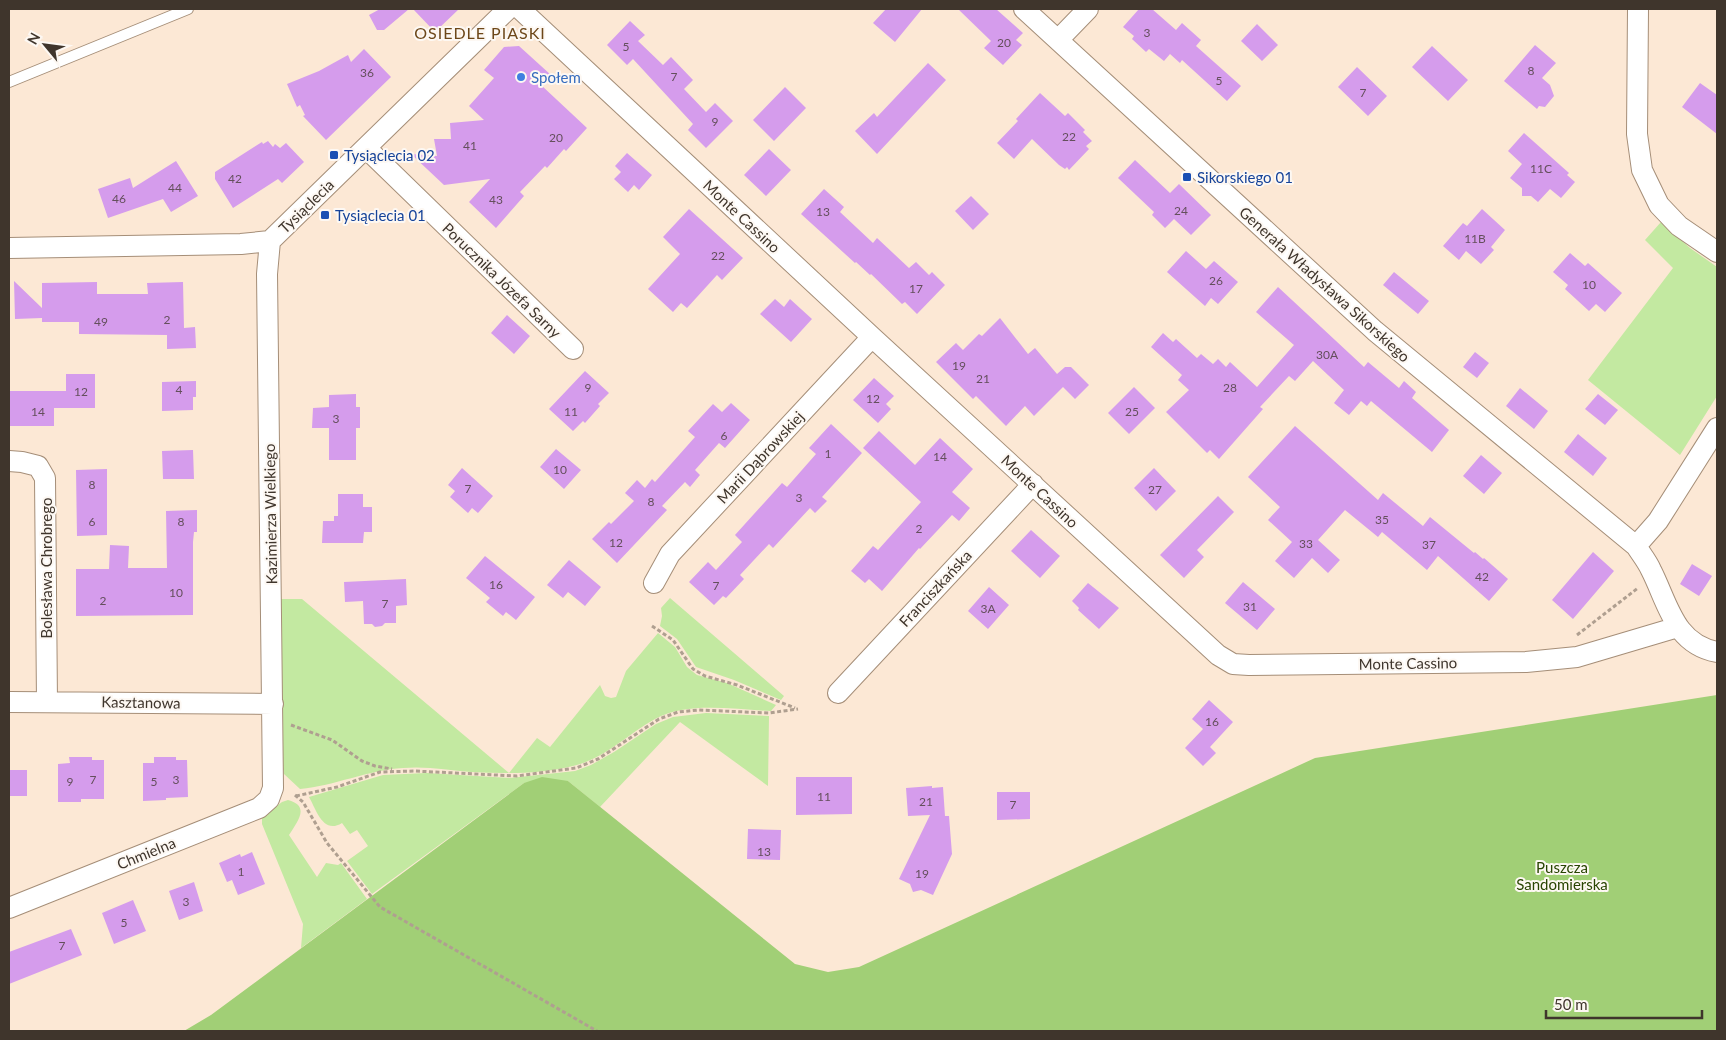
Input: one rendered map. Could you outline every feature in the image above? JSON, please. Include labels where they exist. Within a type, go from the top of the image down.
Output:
[{"type":"street","name":"Tysiąclecia","points":[[9,248],[233,244],[270,241],[508,9]]},
{"type":"street","name":"Monte Cassino","points":[[520,9],[872,337],[1218,655],[1233,664],[1250,666],[1526,662],[1577,657],[1678,627]]},
{"type":"street","name":"Generała Władysława Sikorskiego","points":[[1024,9],[1375,331],[1636,546],[1651,569],[1678,627]]},
{"type":"street","points":[[1058,40],[1088,9]]},
{"type":"street","points":[[1638,9],[1636,134],[1642,170],[1659,205],[1679,226],[1717,252]]},
{"type":"street","name":"Porucznika Józefa Sarny","points":[[366,148],[573,349]]},
{"type":"street","name":"Kazimierza Wielkiego","points":[[270,241],[267,274],[273,788]]},
{"type":"street","name":"Marii Dąbrowskiej","points":[[654,583],[670,554],[872,337]]},
{"type":"street","points":[[1636,546],[1658,521],[1717,428]]},
{"type":"street","name":"Bolesława Chrobrego","points":[[9,462],[22,462],[38,466],[45,478],[47,702]]},
{"type":"street","name":"Franciszkańska","points":[[838,693],[1033,484]]},
{"type":"street","points":[[1678,627],[1693,641],[1717,652]]},
{"type":"street","name":"Kasztanowa","points":[[9,702],[273,709]]},
{"type":"street","name":"Chmielna","points":[[9,908],[259,808],[269,799],[273,788]]},
{"type":"lane","points":[[9,82],[188,9]]},
{"type":"path","points":[[1570,641],[1645,584]]},
{"type":"path","points":[[296,796],[337,787],[380,772],[400,771],[517,776],[576,768],[598,759],[659,719],[678,712],[699,710],[769,713],[798,709],[737,685],[705,676],[692,669],[673,640],[652,626]]},
{"type":"path","points":[[273,709],[292,725],[332,740],[362,761],[375,766],[400,771]]},
{"type":"path","points":[[273,788],[288,791],[303,802],[327,843],[380,906],[597,1031]]},
{"type":"green space","points":[[1661,222],[1690,248],[1717,267],[1717,396],[1680,455],[1588,380],[1673,268],[1645,240]]},
{"type":"green space","points":[[670,598],[784,696],[781,700],[734,680],[696,667],[677,639],[660,626],[661,608]]},
{"type":"green space","points":[[279,599],[302,599],[509,773],[403,768],[390,769],[326,785],[300,789],[284,774],[282,765]]},
{"type":"green space","points":[[658,633],[675,647],[687,667],[697,675],[727,683],[776,705],[771,711],[697,708],[668,713],[645,725],[616,746],[595,758],[561,769],[509,773],[537,738],[550,747],[600,685],[605,696],[616,697],[626,671]]},
{"type":"green space","name":"Puszcza Sandomierska","points":[[1717,695],[1717,1031],[184,1031],[211,1015],[524,783],[542,777],[568,781],[795,964],[828,972],[859,967],[1315,758]]},
{"type":"green space","points":[[706,713],[769,716],[768,786],[680,722],[600,807],[568,781],[524,783],[372,894],[347,861],[368,846],[357,830],[350,834],[342,823],[330,826],[325,823],[309,797],[383,775],[427,773],[510,778],[575,771],[591,765],[614,752],[656,724],[673,717]]},
{"type":"green space","points":[[288,800],[299,806],[301,810],[298,820],[289,835],[317,877],[326,863],[338,865],[341,863],[367,899],[301,948],[303,924],[262,824],[262,817],[282,802]]},
{"type":"building","points":[[380,9],[409,9],[384,30],[377,30],[369,15]]},
{"type":"building","points":[[413,9],[459,9],[435,32]]},
{"type":"building","points":[[886,9],[922,9],[895,42],[873,23]]},
{"type":"building","points":[[958,9],[996,9],[1023,33],[1016,40],[1022,45],[1003,65],[984,48],[991,41]]},
{"type":"building","points":[[1139,9],[1152,9],[1176,30],[1182,23],[1201,40],[1196,46],[1241,86],[1227,101],[1182,60],[1180,63],[1170,54],[1164,61],[1149,49],[1146,52],[1132,39],[1134,36],[1123,27]]},
{"type":"building","points":[[630,21],[645,35],[638,41],[663,65],[671,57],[693,80],[684,89],[706,112],[715,103],[733,121],[706,148],[688,130],[693,124],[633,59],[627,65],[607,45]]},
{"type":"building","points":[[1257,24],[1278,45],[1262,61],[1241,41]]},
{"type":"building","points":[[1535,45],[1556,63],[1542,78],[1550,85],[1554,96],[1545,107],[1539,106],[1537,109],[1504,81]]},
{"type":"building","points":[[519,46],[551,75],[541,85],[587,128],[566,151],[564,149],[547,168],[545,166],[520,192],[524,196],[496,228],[469,202],[490,179],[444,185],[411,154],[437,156],[434,139],[451,139],[450,123],[484,120],[469,106],[494,78],[484,70],[504,47]]},
{"type":"building","points":[[1432,46],[1468,80],[1448,101],[1412,67]]},
{"type":"building","points":[[364,49],[391,77],[326,140],[303,116],[305,115],[300,105],[297,107],[287,84],[319,71],[348,55],[351,62]]},
{"type":"building","points":[[928,63],[946,80],[877,154],[855,131],[874,113],[877,117]]},
{"type":"building","points":[[1357,67],[1387,96],[1368,116],[1338,87]]},
{"type":"building","points":[[1700,83],[1717,95],[1717,134],[1682,107]]},
{"type":"building","points":[[785,87],[806,108],[774,141],[753,120]]},
{"type":"building","points":[[1040,93],[1065,116],[1068,113],[1085,130],[1083,132],[1092,141],[1086,146],[1089,149],[1069,170],[1067,167],[1065,169],[1059,165],[1032,139],[1014,159],[997,143],[1018,121],[1016,119]]},
{"type":"building","points":[[1524,133],[1569,173],[1567,175],[1575,182],[1561,198],[1550,189],[1538,202],[1531,196],[1522,196],[1522,188],[1510,178],[1522,164],[1508,151]]},
{"type":"building","points":[[268,141],[273,147],[275,144],[280,148],[286,143],[304,162],[282,183],[278,179],[233,208],[215,179],[215,172],[262,142],[263,144]]},
{"type":"building","points":[[769,149],[791,170],[766,196],[744,175]]},
{"type":"building","points":[[627,153],[652,175],[639,190],[634,185],[628,192],[614,179],[621,172],[615,166]]},
{"type":"building","points":[[1135,160],[1170,193],[1179,184],[1211,215],[1191,235],[1174,219],[1165,228],[1152,215],[1154,212],[1118,178]]},
{"type":"building","points":[[176,161],[198,196],[171,212],[163,199],[108,218],[98,189],[130,178],[133,188]]},
{"type":"building","points":[[824,189],[844,207],[840,212],[873,243],[877,238],[909,268],[916,262],[929,275],[932,272],[945,285],[917,314],[905,302],[902,304],[871,274],[855,263],[801,214]]},
{"type":"building","points":[[971,196],[989,214],[973,230],[955,211]]},
{"type":"building","points":[[689,209],[743,258],[722,280],[717,275],[687,308],[681,303],[673,312],[648,289],[680,254],[663,237]]},
{"type":"building","points":[[1482,209],[1505,230],[1491,247],[1494,250],[1481,264],[1466,251],[1459,260],[1443,246],[1463,223],[1467,226]]},
{"type":"building","points":[[1186,251],[1206,269],[1214,261],[1238,282],[1218,304],[1211,298],[1205,306],[1167,272]]},
{"type":"building","points":[[1570,253],[1585,266],[1588,263],[1622,293],[1605,312],[1596,304],[1589,311],[1565,289],[1568,285],[1553,272]]},
{"type":"building","points":[[1394,272],[1429,301],[1418,314],[1383,285]]},
{"type":"building","points":[[14,281],[42,308],[42,283],[97,282],[97,294],[148,294],[147,283],[183,282],[184,328],[195,327],[196,348],[167,349],[167,335],[79,334],[79,322],[42,322],[42,318],[15,319]]},
{"type":"building","points":[[1278,287],[1364,367],[1368,362],[1399,388],[1404,381],[1416,392],[1412,398],[1449,430],[1432,452],[1371,401],[1367,406],[1361,401],[1349,415],[1334,403],[1344,390],[1313,361],[1295,381],[1289,376],[1260,407],[1263,409],[1219,459],[1210,450],[1207,453],[1166,412],[1189,390],[1178,380],[1182,375],[1151,347],[1163,333],[1173,342],[1176,339],[1197,358],[1201,354],[1213,364],[1218,359],[1226,367],[1230,362],[1257,387],[1294,345],[1256,312]]},
{"type":"building","points":[[775,299],[784,307],[790,299],[812,319],[791,342],[760,314]]},
{"type":"building","points":[[507,315],[530,336],[514,354],[491,333]]},
{"type":"building","points":[[1000,318],[1028,354],[1035,348],[1057,374],[1065,367],[1071,367],[1089,385],[1075,399],[1063,387],[1034,416],[1025,406],[1006,426],[976,396],[973,399],[936,362],[956,343],[963,350],[979,334],[982,336]]},
{"type":"building","points":[[1475,352],[1489,363],[1477,378],[1463,367]]},
{"type":"building","points":[[585,371],[609,393],[598,404],[600,406],[585,423],[583,421],[573,431],[549,409]]},
{"type":"building","points":[[66,374],[95,374],[95,408],[54,408],[54,426],[9,426],[9,391],[66,391]]},
{"type":"building","points":[[874,378],[894,396],[886,404],[891,409],[878,423],[853,400]]},
{"type":"building","points":[[196,381],[196,397],[193,397],[193,410],[162,411],[162,382]]},
{"type":"building","points":[[1134,387],[1155,408],[1129,434],[1108,413]]},
{"type":"building","points":[[1520,388],[1548,411],[1534,429],[1506,406]]},
{"type":"building","points":[[356,394],[356,407],[360,407],[360,428],[356,428],[356,460],[329,460],[329,428],[312,428],[313,408],[329,407],[329,395]]},
{"type":"building","points":[[1598,394],[1618,410],[1605,425],[1585,409]]},
{"type":"building","points":[[731,403],[750,420],[725,448],[719,443],[695,470],[700,475],[690,487],[685,482],[662,506],[667,510],[617,563],[592,539],[609,522],[611,524],[634,501],[625,493],[637,480],[645,488],[652,479],[655,482],[695,437],[688,431],[713,404],[722,412]]},
{"type":"building","points":[[831,424],[862,453],[822,497],[827,501],[815,513],[810,508],[773,548],[769,544],[740,575],[744,579],[726,598],[723,596],[714,605],[689,582],[708,562],[716,570],[742,542],[735,535],[782,483],[787,487],[816,454],[809,448]]},
{"type":"building","points":[[1295,426],[1378,500],[1383,493],[1423,526],[1430,517],[1474,553],[1484,558],[1508,579],[1489,601],[1438,556],[1427,570],[1382,532],[1378,537],[1345,510],[1318,540],[1340,560],[1328,573],[1312,558],[1294,578],[1275,561],[1292,542],[1268,520],[1280,507],[1248,477]]},
{"type":"building","points":[[879,431],[915,465],[940,438],[973,469],[952,492],[970,508],[959,521],[952,515],[919,548],[882,591],[869,579],[865,583],[851,571],[873,546],[878,550],[921,502],[863,448]]},
{"type":"building","points":[[1578,434],[1607,458],[1593,476],[1564,452]]},
{"type":"building","points":[[556,449],[581,470],[564,489],[540,467]]},
{"type":"building","points":[[193,450],[194,479],[163,479],[162,451]]},
{"type":"building","points":[[1481,455],[1502,473],[1484,494],[1463,476]]},
{"type":"building","points":[[462,468],[493,496],[478,513],[472,508],[468,513],[450,497],[455,491],[448,485]]},
{"type":"building","points":[[1154,468],[1176,491],[1156,511],[1134,488]]},
{"type":"building","points":[[107,469],[107,535],[77,536],[76,470]]},
{"type":"building","points":[[338,494],[363,494],[363,507],[372,507],[372,532],[364,532],[363,543],[322,543],[323,521],[334,521],[334,516],[338,516]]},
{"type":"building","points":[[1218,496],[1234,512],[1197,550],[1204,557],[1184,578],[1160,555]]},
{"type":"building","points":[[197,510],[197,532],[194,532],[193,542],[193,615],[76,616],[76,569],[109,569],[110,545],[129,546],[128,568],[167,568],[166,511]]},
{"type":"building","points":[[1031,530],[1060,556],[1040,578],[1011,551]]},
{"type":"building","points":[[1593,552],[1614,571],[1573,619],[1552,600]]},
{"type":"building","points":[[485,556],[535,597],[516,620],[506,612],[503,616],[486,602],[490,598],[466,578]]},
{"type":"building","points":[[569,560],[601,587],[585,606],[568,592],[563,598],[547,585]]},
{"type":"building","points":[[1692,564],[1712,576],[1699,596],[1680,584]]},
{"type":"building","points":[[406,579],[407,605],[396,606],[396,623],[385,623],[382,626],[375,627],[372,624],[364,624],[363,601],[345,602],[344,582]]},
{"type":"building","points":[[1243,582],[1275,609],[1257,630],[1225,603]]},
{"type":"building","points":[[1088,583],[1119,608],[1099,629],[1078,610],[1079,608],[1072,601]]},
{"type":"building","points":[[989,587],[1009,605],[988,629],[968,611]]},
{"type":"building","points":[[1209,700],[1233,722],[1210,747],[1216,753],[1203,766],[1185,748],[1203,729],[1192,719]]},
{"type":"building","points":[[69,757],[92,757],[92,760],[104,760],[104,799],[58,802],[58,764],[70,763]]},
{"type":"building","points":[[154,757],[176,757],[176,760],[187,760],[188,797],[143,801],[143,763],[154,763]]},
{"type":"building","points":[[9,770],[27,770],[27,796],[9,796]]},
{"type":"building","points":[[796,777],[852,777],[852,814],[796,815]]},
{"type":"building","points":[[932,786],[932,788],[943,787],[945,816],[949,816],[952,854],[933,895],[921,890],[913,892],[910,884],[899,879],[930,815],[908,816],[906,788]]},
{"type":"building","points":[[997,792],[1030,792],[1030,819],[997,820]]},
{"type":"building","points":[[748,829],[781,830],[780,860],[747,859]]},
{"type":"building","points":[[252,852],[265,884],[238,895],[232,880],[227,882],[219,863],[240,854],[241,857]]},
{"type":"building","points":[[194,882],[203,911],[179,920],[169,891]]},
{"type":"building","points":[[133,900],[146,931],[114,944],[102,913]]},
{"type":"building","points":[[71,929],[82,955],[9,984],[9,952]]},
{"type":"place","name":"Społem","points":[[521,77]]},
{"type":"place","name":"Tysiąclecia 02","points":[[334,155]]},
{"type":"place","name":"Sikorskiego 01","points":[[1187,177]]},
{"type":"place","name":"Tysiąclecia 01","points":[[325,215]]},
{"type":"district","name":"OSIEDLE PIASKI","points":[[480,32]]}]
